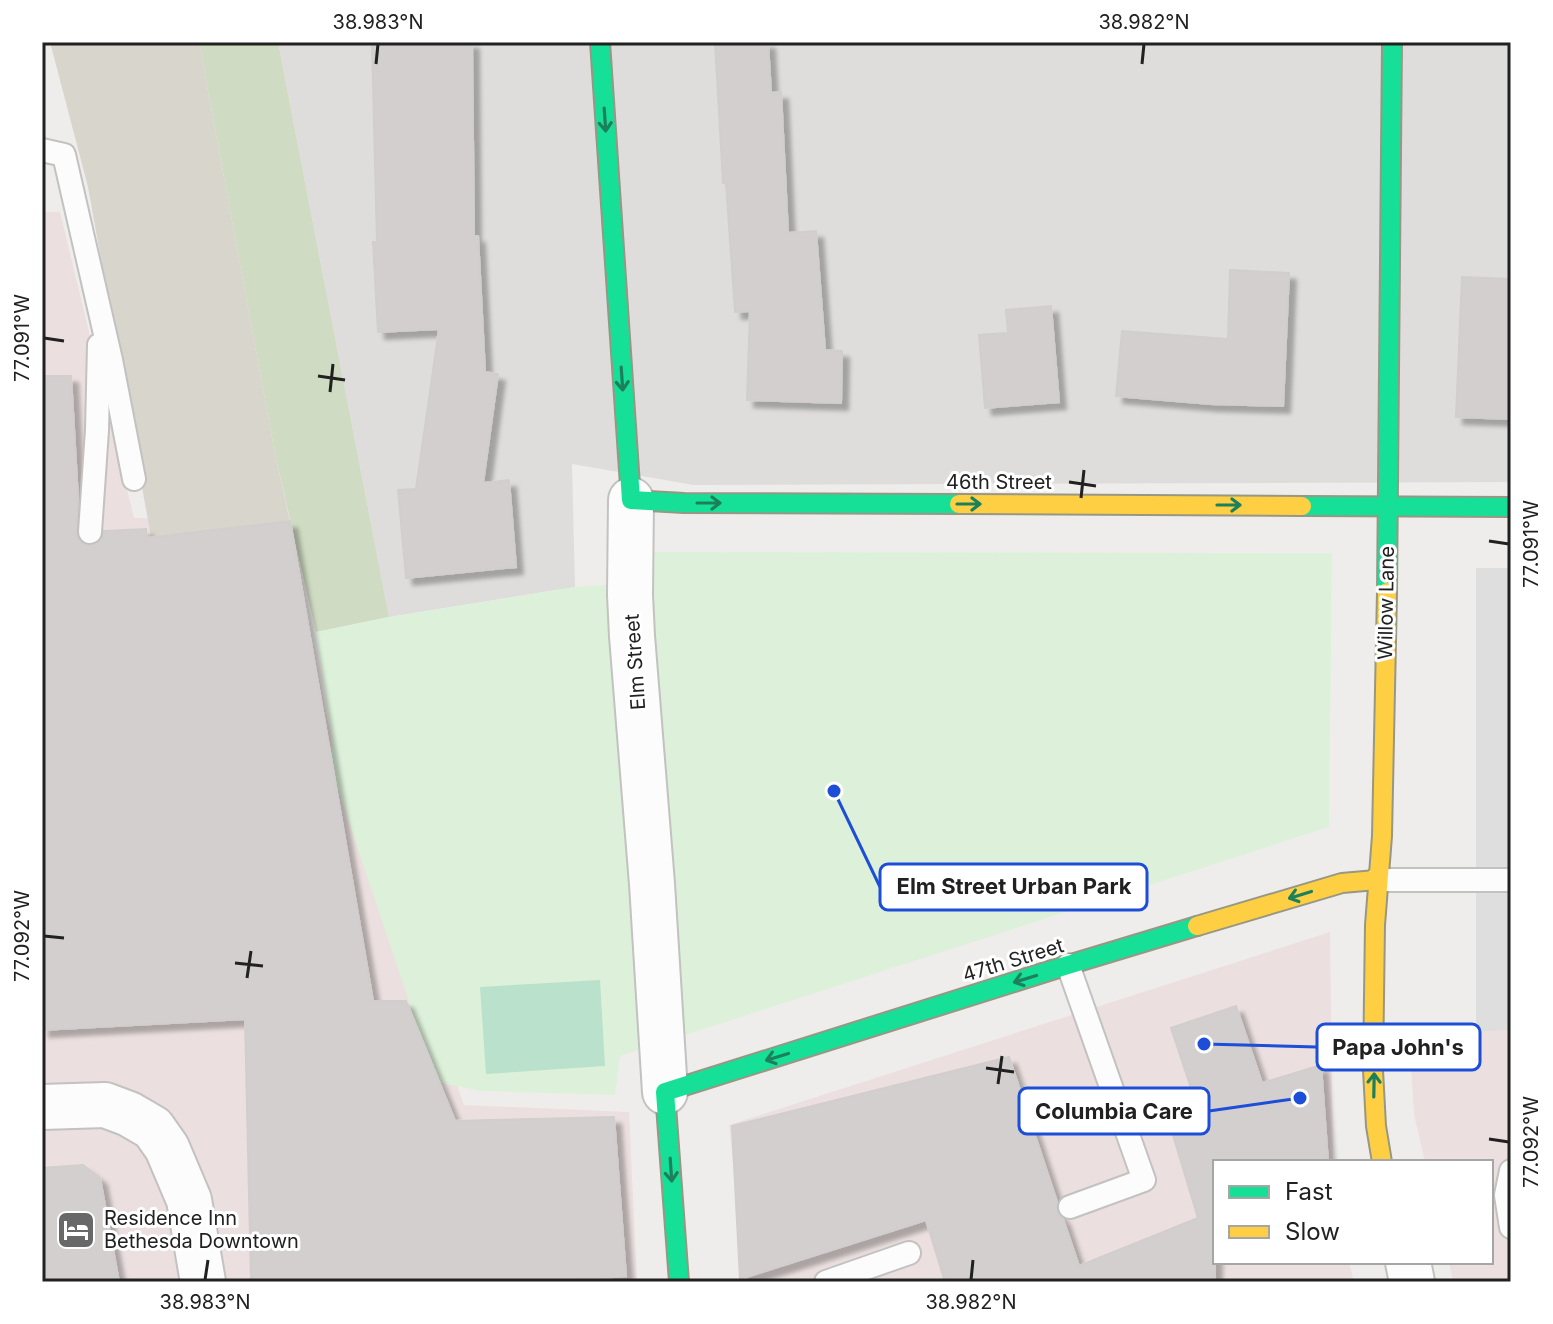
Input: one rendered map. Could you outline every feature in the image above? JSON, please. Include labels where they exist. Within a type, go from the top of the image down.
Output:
[{"type":"street","name":"Elm Street","points":[[600,42],[631,500],[632,622],[679,1282]]},
{"type":"street","name":"Willow Lane","points":[[1381,1160],[1373,1106],[1376,880],[1382,836],[1388,506],[1392,42]]},
{"type":"street","name":"46th Street","points":[[631,500],[684,503],[1511,507]]},
{"type":"street","name":"47th Street","points":[[665,1092],[1068,965],[1342,883],[1376,880]]},
{"type":"street","points":[[42,1107],[105,1105],[153,1128],[167,1148],[189,1200],[203,1282]]},
{"type":"lane","points":[[42,150],[64,155],[111,360],[134,479]]},
{"type":"lane","points":[[90,532],[100,312]]},
{"type":"lane","points":[[1376,880],[1511,880]]},
{"type":"lane","points":[[1068,965],[1144,1180],[1070,1207]]},
{"type":"lane","points":[[1511,1171],[1498,1197],[1511,1227]]},
{"type":"lane","points":[[826,1282],[909,1253]]},
{"type":"shaded area","points":[[50,42],[199,42],[290,521],[151,537],[88,187]]},
{"type":"shaded area","points":[[278,42],[1511,42],[1511,482],[694,485],[572,464],[575,587],[389,617]]},
{"type":"shaded area","points":[[42,212],[60,212],[134,518],[290,521],[327,719],[464,1105],[629,1112],[637,1282],[42,1282]]},
{"type":"shaded area","points":[[1476,568],[1511,568],[1511,1030],[1476,1032]]},
{"type":"shaded area","points":[[1330,932],[1333,1160],[1213,1160],[1213,1264],[1350,1264],[1354,1282],[746,1282],[729,1125]]},
{"type":"shaded area","points":[[1511,1030],[1511,1282],[1453,1282],[1449,1264],[1493,1264],[1493,1160],[1425,1160],[1414,1114],[1409,1036]]},
{"type":"green space","points":[[199,42],[278,42],[389,617],[316,632],[275,454]]},
{"type":"green space","points":[[651,552],[1332,553],[1329,827],[620,1056],[615,1095],[481,1091],[436,1082],[327,756],[333,746],[316,632],[575,587],[653,581]]},
{"type":"green space","points":[[600,980],[605,1066],[486,1074],[480,987]]},
{"type":"building","points":[[372,42],[472,42],[474,236],[478,236],[485,372],[498,374],[483,483],[509,480],[516,567],[406,578],[398,490],[416,489],[439,329],[378,332],[373,242],[377,242]]},
{"type":"building","points":[[715,42],[768,42],[771,93],[781,92],[788,233],[816,231],[825,350],[842,351],[841,403],[747,400],[750,311],[735,312],[726,183],[723,183]]},
{"type":"building","points":[[1230,270],[1289,273],[1283,406],[1116,396],[1122,331],[1228,339]]},
{"type":"building","points":[[1462,277],[1511,279],[1511,419],[1456,417]]},
{"type":"building","points":[[1051,306],[1059,402],[985,408],[979,335],[1008,333],[1006,310]]},
{"type":"building","points":[[42,376],[71,376],[78,499],[76,532],[83,544],[97,544],[104,531],[146,529],[147,538],[290,521],[373,1001],[406,1001],[455,1121],[614,1117],[626,1276],[543,1282],[251,1282],[245,1019],[42,1030]]},
{"type":"building","points":[[1236,1006],[1262,1083],[1321,1065],[1328,1160],[1213,1160],[1215,1282],[945,1282],[926,1220],[740,1279],[732,1126],[1009,1057],[1057,1202],[1057,1211],[1063,1219],[1079,1266],[1198,1218],[1166,1112],[1196,1103],[1171,1028]]},
{"type":"building","name":"Residence Inn Bethesda Downtown","points":[[83,1165],[100,1178],[119,1282],[42,1282],[42,1168]]},
{"type":"traffic: fast","points":[[600,42],[631,500],[959,504]]},
{"type":"traffic: fast","points":[[1387,592],[1392,42]]},
{"type":"traffic: fast","points":[[1302,506],[1511,507]]},
{"type":"traffic: fast","points":[[679,1282],[665,1092],[1197,926]]},
{"type":"traffic: slow","points":[[959,504],[1302,506]]},
{"type":"traffic: slow","points":[[1382,1160],[1373,1070],[1387,592]]},
{"type":"traffic: slow","points":[[1197,926],[1342,883],[1376,880]]},
{"type":"place","name":"Elm Street Urban Park","points":[[834,791]]},
{"type":"place","name":"Papa John's","points":[[1204,1044]]},
{"type":"place","name":"Columbia Care","points":[[1300,1098]]},
{"type":"place","name":"Residence Inn Bethesda Downtown","points":[[76,1230]]}]
